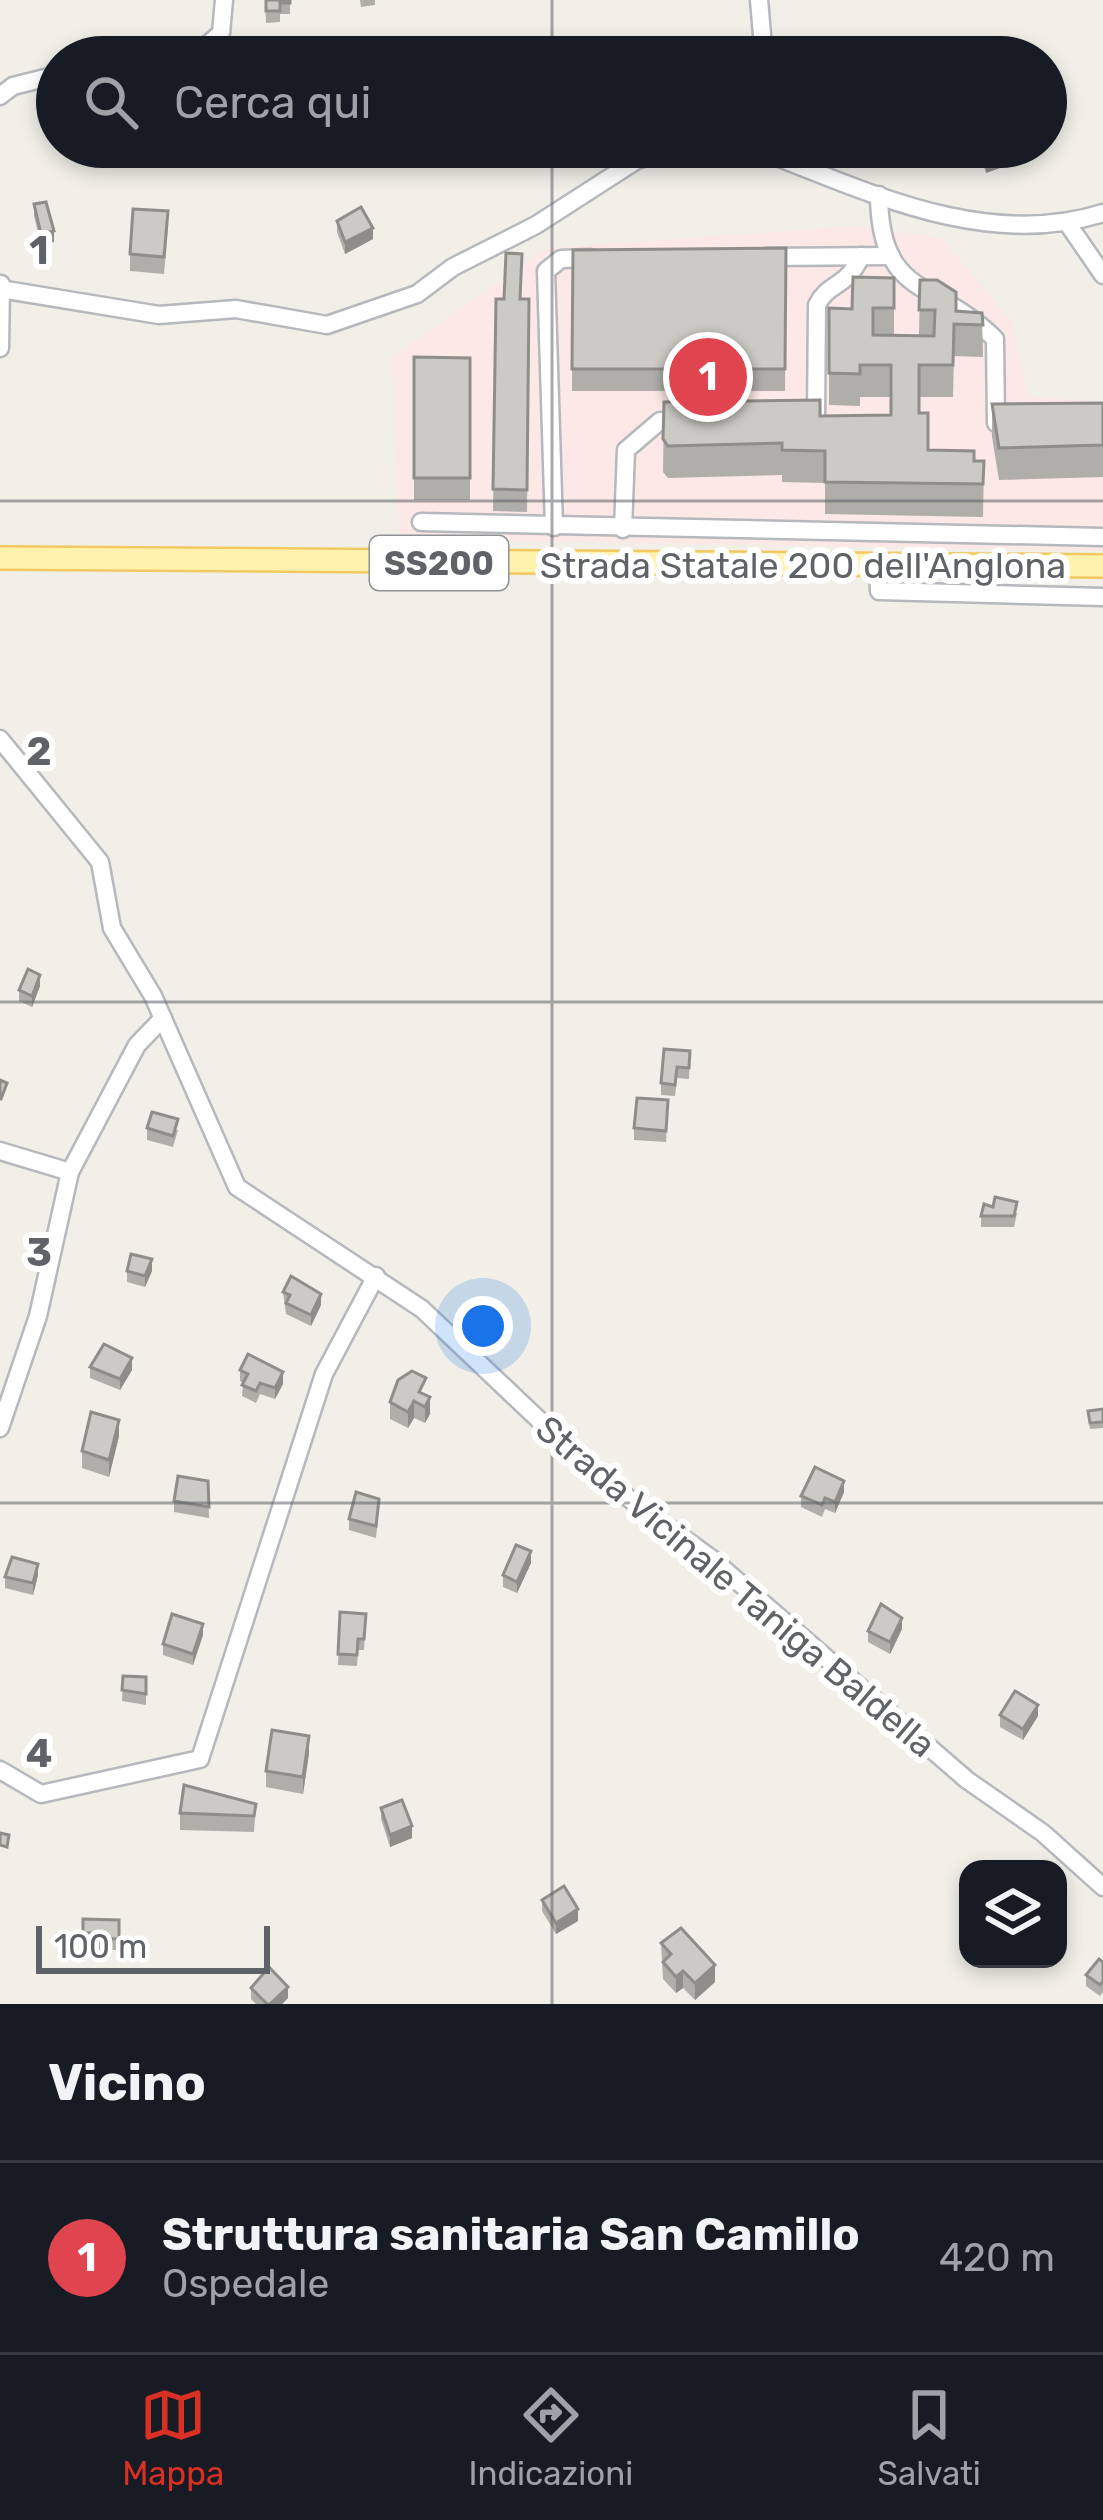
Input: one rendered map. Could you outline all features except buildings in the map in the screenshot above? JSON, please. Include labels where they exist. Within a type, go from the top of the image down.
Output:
[{"type":"main road","name":"Strada Statale 200 dell'Anglona","points":[[4,559],[1103,566]]},
{"type":"street","points":[[218,36],[224,0]]},
{"type":"street","points":[[759,0],[762,36]]},
{"type":"street","points":[[0,96],[13,86],[36,80]]},
{"type":"street","points":[[0,348],[1,286],[159,315],[236,309],[326,325],[417,294],[453,267],[536,225],[625,168]]},
{"type":"street","points":[[807,168],[940,218],[1068,224],[1103,213]]},
{"type":"street","points":[[879,195],[880,237],[908,283],[964,308],[995,339],[992,398],[997,425],[1018,425]]},
{"type":"street","points":[[1068,224],[1103,275]]},
{"type":"street","points":[[794,421],[816,420],[817,305],[822,295],[846,283],[861,256]]},
{"type":"street","points":[[746,257],[891,256]]},
{"type":"street","points":[[554,527],[545,271],[561,259],[608,258]]},
{"type":"street","points":[[622,529],[626,450],[660,421],[704,421]]},
{"type":"street","points":[[421,522],[1103,537]]},
{"type":"street","points":[[878,566],[879,591],[1103,597]]},
{"type":"street","name":"Strada Vicinale Taniga Baldella","points":[[0,739],[100,862],[112,928],[163,1018],[237,1187],[422,1309],[597,1475],[712,1559],[967,1780],[1043,1833],[1103,1887]]},
{"type":"street","points":[[0,1428],[38,1316],[70,1172],[137,1045],[163,1018]]},
{"type":"street","points":[[0,1151],[70,1172]]},
{"type":"street","points":[[0,1770],[41,1794],[200,1759],[324,1374],[376,1276]]},
{"type":"shaded area","points":[[857,226],[942,238],[1011,321],[1028,396],[1103,403],[1103,551],[400,539],[392,357],[546,248]]},
{"type":"place","name":"Struttura sanitaria San Camillo","points":[[708,377]]}]
